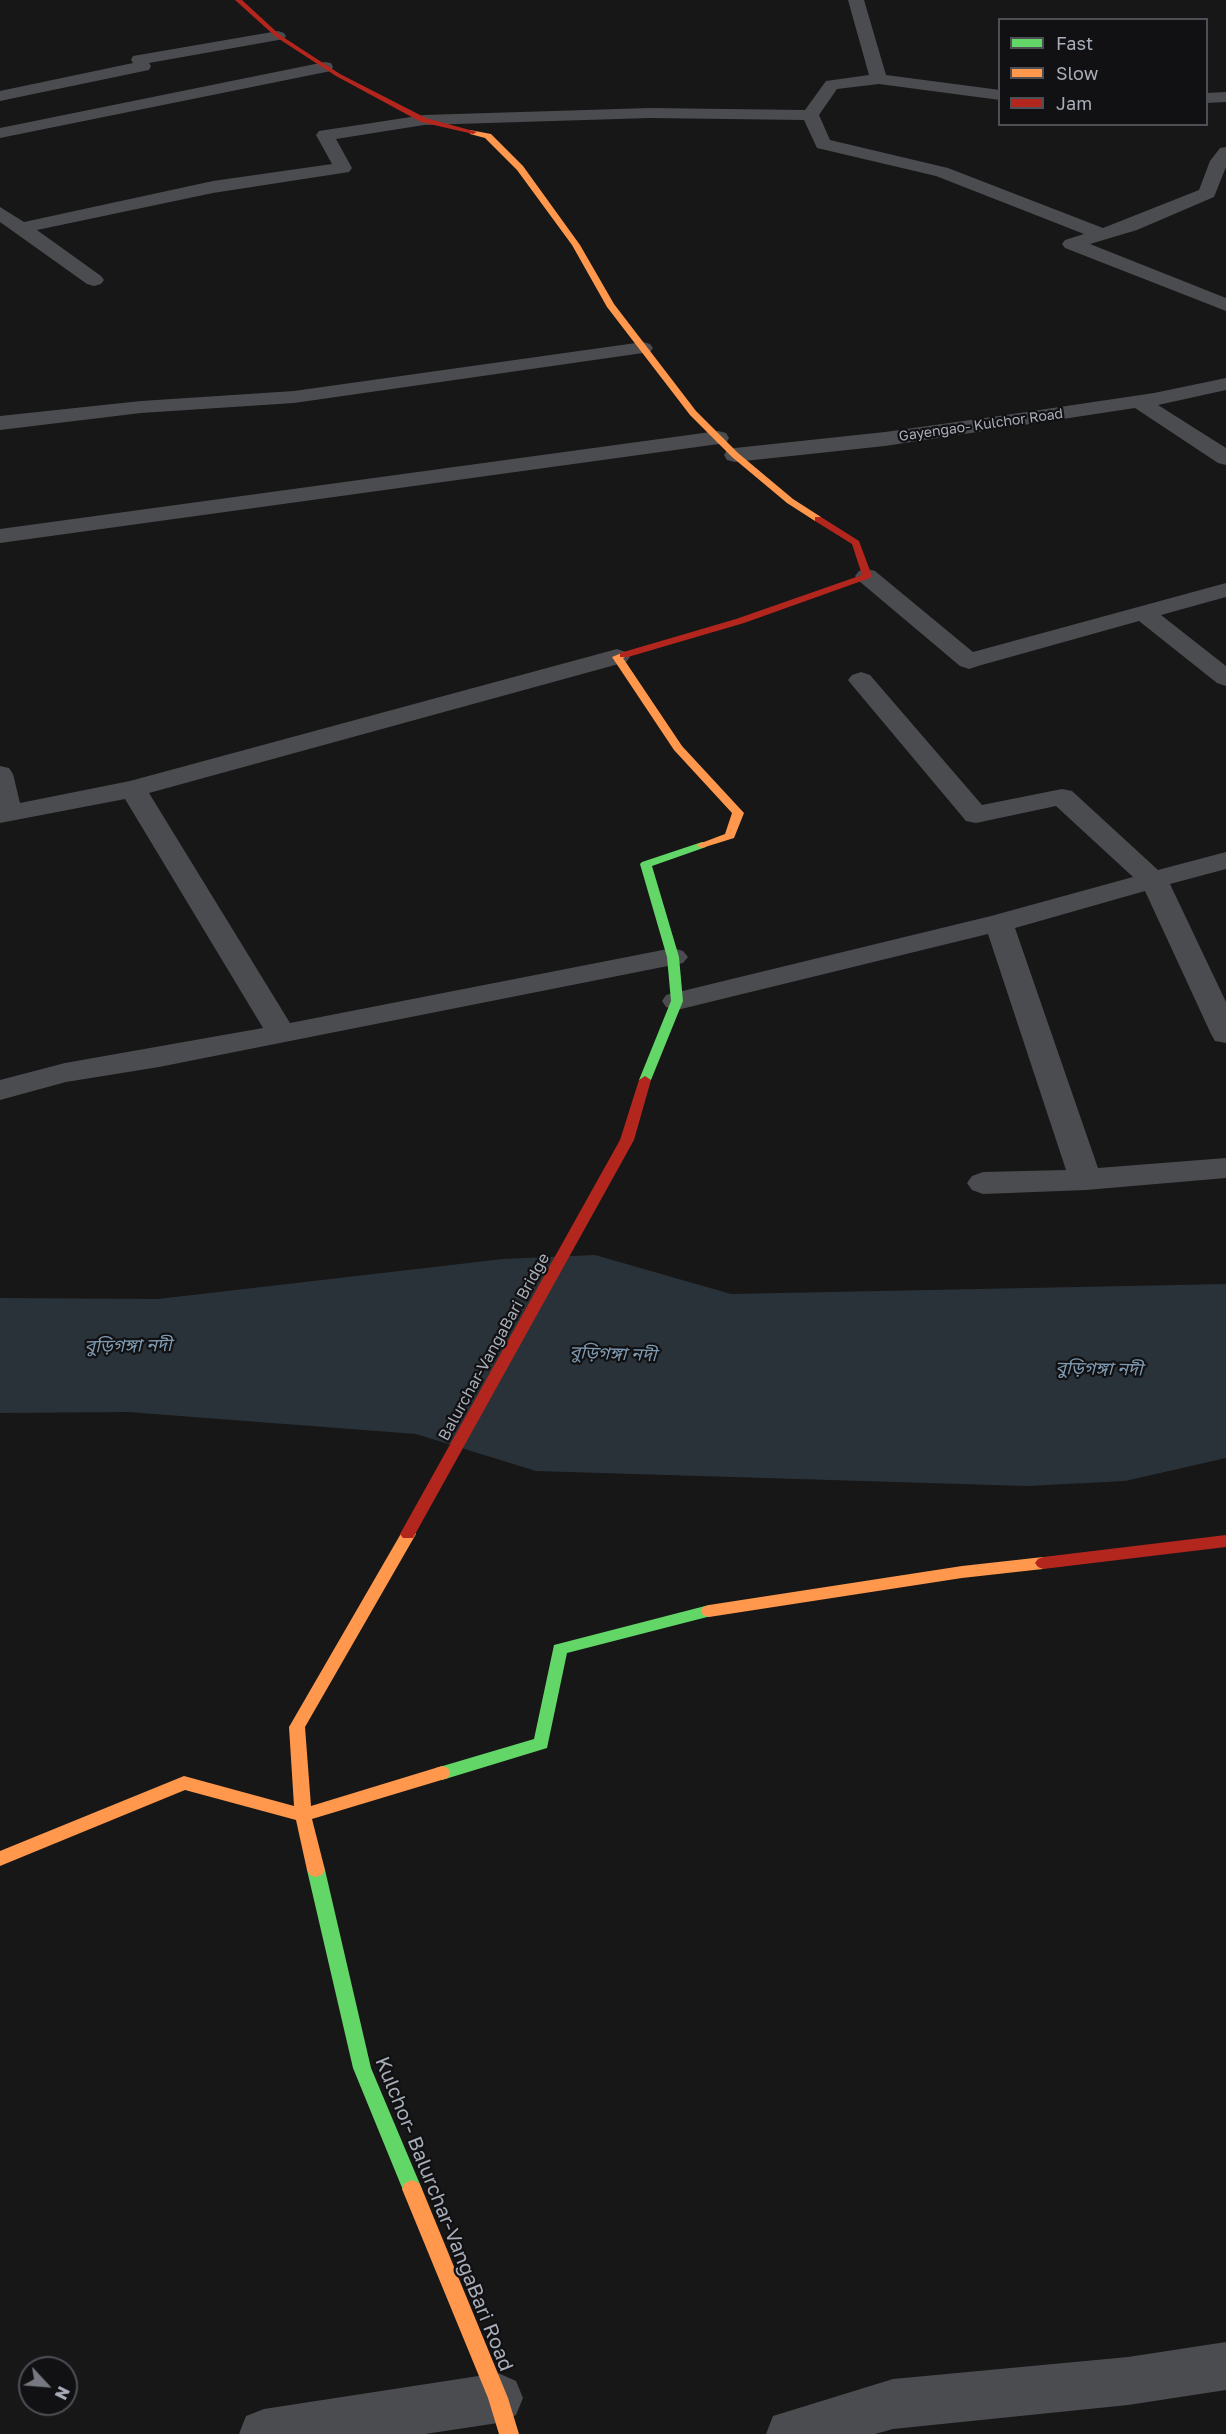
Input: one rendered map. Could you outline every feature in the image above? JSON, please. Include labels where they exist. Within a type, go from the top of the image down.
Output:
[{"type":"street","points":[[238,0],[278,36],[325,67],[424,120],[488,136],[520,168],[576,245],[610,305],[693,413],[735,455],[790,501],[856,543],[867,576],[969,662],[1226,590]]},
{"type":"street","points":[[856,0],[879,80]]},
{"type":"street","points":[[0,96],[142,66],[139,60],[278,36]]},
{"type":"street","points":[[0,133],[325,67]]},
{"type":"street","points":[[810,115],[832,85],[879,80],[998,95]]},
{"type":"street","points":[[1208,98],[1226,97]]},
{"type":"street","points":[[21,228],[213,187],[343,168],[325,135],[424,120],[650,113],[810,115]]},
{"type":"street","points":[[810,115],[823,144],[942,172],[1103,235]]},
{"type":"street","points":[[1224,158],[1207,193],[1130,226],[1072,244],[1226,305]]},
{"type":"street","points":[[0,213],[94,280]]},
{"type":"street","points":[[0,423],[141,407],[294,397],[643,348]]},
{"type":"street","name":"Gayengao- Kulchor Road","points":[[735,455],[885,439],[1138,401],[1226,384]]},
{"type":"street","points":[[1138,401],[1226,458]]},
{"type":"street","points":[[0,536],[718,438]]},
{"type":"street","points":[[0,774],[4,814],[133,789],[616,657],[740,621],[867,576]]},
{"type":"street","points":[[1143,612],[1226,678]]},
{"type":"street","points":[[616,657],[678,748],[738,813],[730,836],[646,864],[673,957],[676,1001],[999,923],[1226,860]]},
{"type":"street","points":[[861,680],[976,815],[1062,796],[1154,881],[1226,1034]]},
{"type":"street","points":[[133,789],[282,1034]]},
{"type":"street","points":[[999,923],[1086,1180]]},
{"type":"street","points":[[0,1090],[65,1072],[159,1058],[673,957]]},
{"type":"street","name":"Balurchar-VangaBari Bridge","points":[[388,1569],[627,1140],[647,1074],[676,1001]]},
{"type":"street","points":[[983,1183],[1086,1180],[1226,1168]]},
{"type":"street","points":[[0,1859],[184,1783],[303,1815],[541,1743],[560,1649],[718,1609],[962,1572],[1226,1541]]},
{"type":"street","name":"Kulchor- Balurchar-VangaBari Road","points":[[388,1569],[297,1727],[303,1815],[362,2068],[503,2416]]},
{"type":"street","points":[[791,2434],[893,2404],[1128,2381],[1226,2366]]},
{"type":"street","points":[[264,2434],[503,2416]]},
{"type":"water","name":"বুড়িগঙ্গা নদী","points":[[595,1255],[731,1294],[1226,1284],[1226,1458],[1125,1481],[1027,1486],[536,1471],[416,1434],[128,1412],[0,1413],[0,1298],[158,1299],[503,1259]]},
{"type":"traffic: fast","points":[[645,1080],[677,1001],[673,957],[646,864],[702,845]]},
{"type":"traffic: fast","points":[[442,1773],[541,1743],[560,1649],[709,1611]]},
{"type":"traffic: fast","points":[[316,1870],[362,2068],[412,2189]]},
{"type":"traffic: slow","points":[[473,132],[488,136],[520,168],[576,245],[610,305],[693,413],[735,455],[790,501],[818,519]]},
{"type":"traffic: slow","points":[[624,655],[617,657],[678,748],[738,813],[730,836],[702,845]]},
{"type":"traffic: slow","points":[[316,1870],[303,1815],[297,1727],[408,1534]]},
{"type":"traffic: slow","points":[[709,1611],[962,1572],[1043,1563]]},
{"type":"traffic: slow","points":[[0,1859],[184,1783],[303,1815],[442,1773]]},
{"type":"traffic: slow","points":[[412,2189],[498,2398],[509,2434]]},
{"type":"traffic: jam","points":[[238,0],[278,36],[338,75],[424,120],[473,132]]},
{"type":"traffic: jam","points":[[624,655],[740,621],[867,576],[856,543],[818,519]]},
{"type":"traffic: jam","points":[[408,1534],[627,1140],[645,1080]]},
{"type":"traffic: jam","points":[[1043,1563],[1226,1541]]}]
